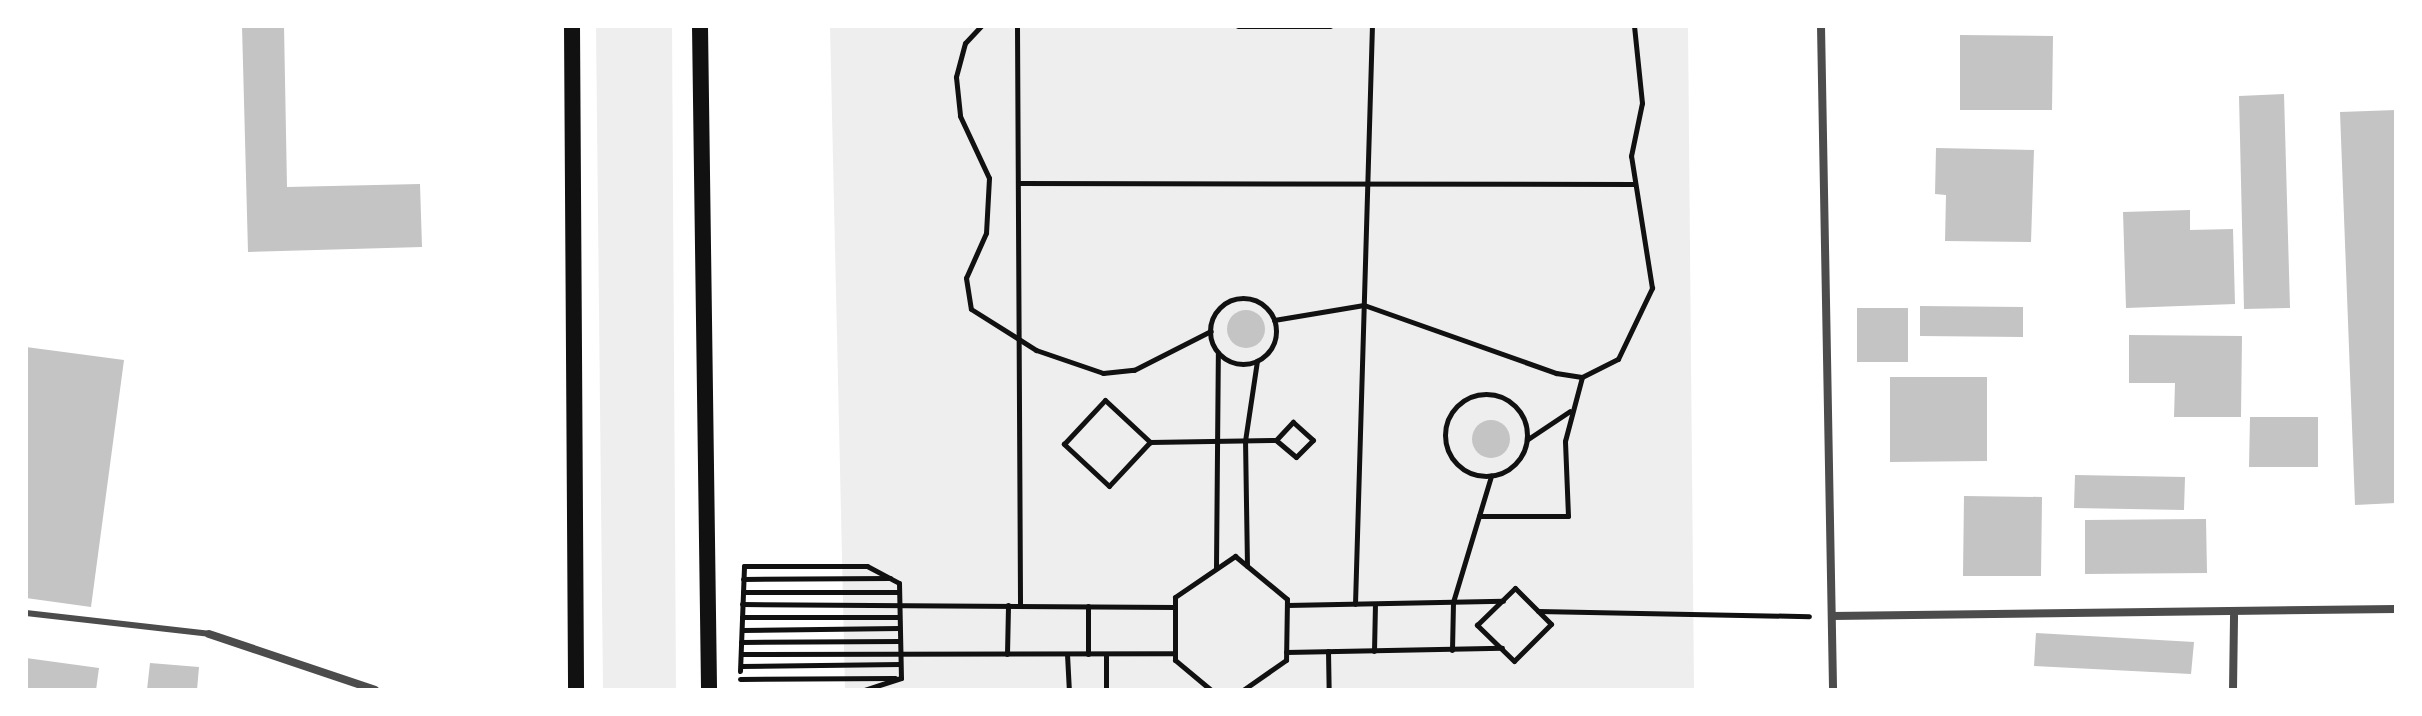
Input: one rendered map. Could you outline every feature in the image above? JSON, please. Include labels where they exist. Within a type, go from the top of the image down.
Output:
[{"type":"main road","points":[[572,26],[576,690]]},
{"type":"main road","points":[[700,26],[709,690]]},
{"type":"street","points":[[1821,26],[1833,690]]},
{"type":"street","points":[[1832,616],[2234,616],[2396,609]]},
{"type":"street","points":[[2233,690],[2234,616]]},
{"type":"street","points":[[209,634],[375,690]]},
{"type":"lane","points":[[26,613],[209,634]]},
{"type":"path","points":[[981,26],[965,43],[956,77],[960,116],[989,178],[986,233],[965,292],[971,309],[1019,341],[1103,373],[1134,370],[1211,331]]},
{"type":"path","points":[[1017,26],[1020,605]]},
{"type":"path","points":[[1238,26],[1330,26]]},
{"type":"path","points":[[1355,604],[1372,26]]},
{"type":"path","points":[[1479,516],[1568,516],[1570,411],[1582,377],[1618,359],[1652,288],[1631,156],[1642,89],[1634,26]]},
{"type":"path","points":[[1018,183],[1635,184]]},
{"type":"path","points":[[1216,568],[1213,441],[1218,353],[1211,331],[1218,309],[1238,299],[1260,303],[1274,320],[1275,340],[1257,361],[1245,441],[1247,566]]},
{"type":"path","points":[[1274,320],[1364,305],[1582,377]]},
{"type":"path","points":[[1218,353],[1236,363],[1257,361]]},
{"type":"path","points":[[1527,439],[1522,413],[1501,396],[1474,395],[1452,411],[1447,451],[1465,471],[1491,476],[1516,464],[1527,439],[1570,411]]},
{"type":"path","points":[[1150,442],[1109,486],[1064,444],[1105,400],[1150,442],[1276,440],[1296,457],[1313,440],[1293,422],[1276,440]]},
{"type":"path","points":[[1452,650],[1453,602],[1491,476]]},
{"type":"path","points":[[1211,690],[1175,653],[1175,597],[1235,556],[1287,605],[1503,601]]},
{"type":"path","points":[[740,690],[744,566],[852,566],[890,578],[899,592],[901,678]]},
{"type":"path","points":[[743,579],[890,578]]},
{"type":"path","points":[[1515,588],[1551,624],[1514,661],[1477,625],[1503,601],[1515,588]]},
{"type":"path","points":[[743,592],[899,592]]},
{"type":"path","points":[[742,604],[1175,607]]},
{"type":"path","points":[[1374,651],[1375,604]]},
{"type":"path","points":[[1007,654],[1008,605]]},
{"type":"path","points":[[1247,689],[1286,660],[1287,605]]},
{"type":"path","points":[[1088,606],[1088,654]]},
{"type":"path","points":[[1538,611],[1832,616]]},
{"type":"path","points":[[742,617],[899,617]]},
{"type":"path","points":[[742,630],[899,628]]},
{"type":"path","points":[[741,642],[900,641]]},
{"type":"path","points":[[1286,652],[1502,648]]},
{"type":"path","points":[[1328,651],[1329,690]]},
{"type":"path","points":[[741,654],[1175,653]]},
{"type":"path","points":[[1067,654],[1069,690]]},
{"type":"path","points":[[1106,654],[1106,690]]},
{"type":"path","points":[[741,666],[900,664]]},
{"type":"path","points":[[740,679],[901,678]]},
{"type":"path","points":[[863,690],[901,678]]},
{"type":"shaded area","points":[[596,26],[672,26],[676,690],[603,690]]},
{"type":"shaded area","points":[[830,26],[1688,26],[1694,690],[845,690]]},
{"type":"building","points":[[242,26],[284,26],[287,187],[420,184],[422,247],[248,252]]},
{"type":"building","points":[[1960,35],[2053,36],[2052,110],[1960,110]]},
{"type":"building","points":[[2284,94],[2290,308],[2244,309],[2239,96]]},
{"type":"building","points":[[2396,110],[2396,503],[2355,505],[2340,112]]},
{"type":"building","points":[[1936,148],[2034,150],[2031,242],[1945,241],[1946,195],[1935,194]]},
{"type":"building","points":[[2190,210],[2190,230],[2233,229],[2235,304],[2126,308],[2123,212]]},
{"type":"building","points":[[1920,306],[2023,307],[2023,337],[1920,336]]},
{"type":"building","points":[[1857,308],[1908,308],[1908,362],[1857,362]]},
{"type":"building","points":[[1246,310],[1259,316],[1265,329],[1259,342],[1246,348],[1233,342],[1227,329],[1233,316]]},
{"type":"building","points":[[2129,335],[2242,336],[2241,417],[2174,417],[2175,383],[2129,383]]},
{"type":"building","points":[[26,347],[124,360],[91,607],[26,598]]},
{"type":"building","points":[[1890,377],[1987,377],[1987,461],[1890,462]]},
{"type":"building","points":[[2250,417],[2318,417],[2318,467],[2249,467]]},
{"type":"building","points":[[1491,420],[1504,426],[1510,439],[1504,452],[1491,458],[1478,452],[1472,439],[1478,426]]},
{"type":"building","points":[[2075,475],[2185,477],[2184,510],[2074,508]]},
{"type":"building","points":[[1964,496],[2042,497],[2041,576],[1963,576]]},
{"type":"building","points":[[2206,519],[2207,573],[2085,574],[2085,520]]},
{"type":"building","points":[[2036,633],[2194,642],[2191,674],[2034,666]]},
{"type":"building","points":[[26,658],[99,668],[96,690],[26,690]]},
{"type":"building","points":[[150,663],[199,667],[197,690],[147,690]]}]
